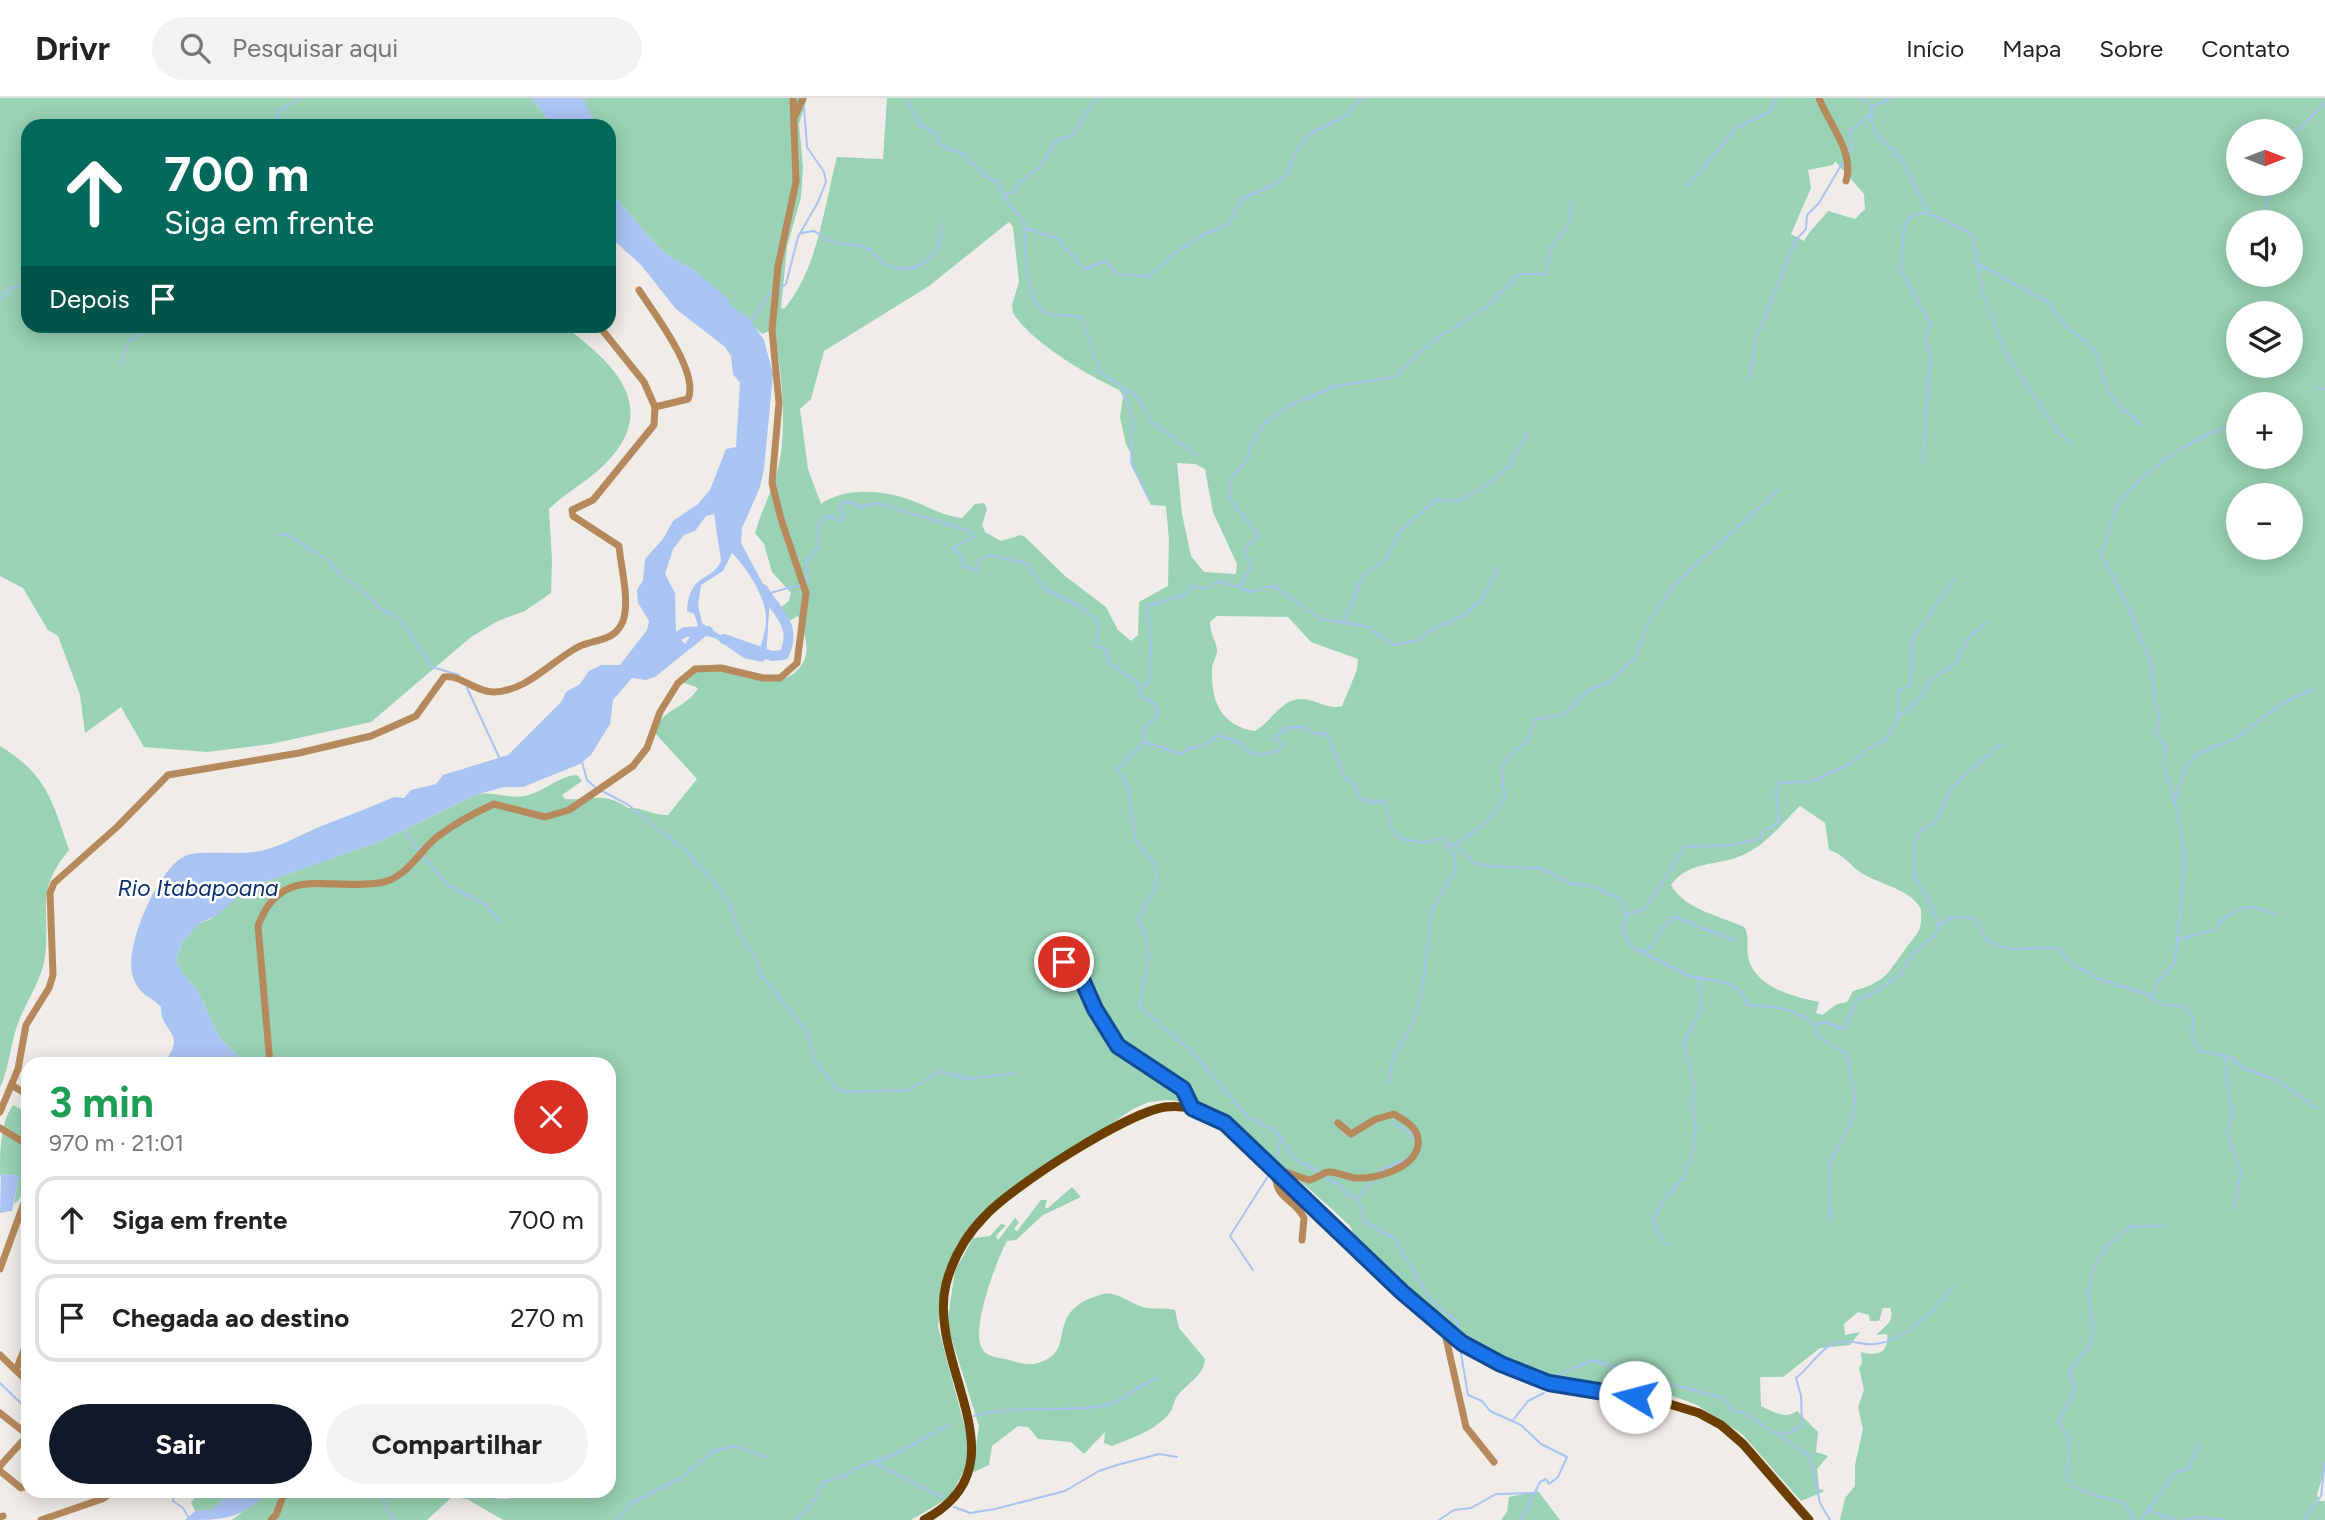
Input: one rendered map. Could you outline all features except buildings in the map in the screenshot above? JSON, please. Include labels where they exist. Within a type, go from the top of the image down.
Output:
[{"type":"main road","points":[[924,1520],[959,1494],[972,1455],[971,1425],[948,1345],[943,1310],[952,1267],[967,1237],[993,1207],[1095,1140],[1162,1108],[1192,1108],[1225,1123],[1444,1329],[1481,1354],[1549,1383],[1670,1403],[1712,1419],[1743,1444],[1809,1520]]},
{"type":"street","points":[[269,1057],[258,926],[266,904],[276,894],[317,883],[385,882],[403,872],[437,837],[494,804],[545,817],[569,810],[634,766],[647,748],[660,712],[677,683],[695,669],[721,668],[763,678],[780,678],[797,663],[807,605],[803,583],[780,519],[772,483],[779,403],[772,330],[778,266],[796,182],[793,98]]},
{"type":"street","points":[[794,120],[803,98]]},
{"type":"street","points":[[1819,98],[1827,121],[1838,133],[1849,171],[1846,181]]},
{"type":"street","points":[[639,289],[680,354],[690,383],[688,399],[655,407]]},
{"type":"street","points":[[0,1111],[13,1086],[26,1025],[49,988],[53,975],[50,893],[54,883],[118,826],[168,775],[299,753],[371,736],[406,723],[416,716],[437,685],[447,676],[454,676],[483,691],[519,687],[580,646],[605,640],[615,634],[623,620],[625,607],[619,546],[573,516],[572,510],[593,500],[654,425],[655,407],[644,382],[605,333]]},
{"type":"street","points":[[1064,962],[1063,968],[1079,973],[1086,983],[1095,1009],[1118,1046],[1183,1089],[1192,1108]]},
{"type":"street","points":[[13,1086],[21,1091]]},
{"type":"street","points":[[1302,1240],[1304,1218],[1300,1209],[1280,1195],[1276,1188],[1276,1169],[1309,1180],[1329,1172],[1357,1178],[1404,1167],[1412,1161],[1418,1147],[1414,1128],[1394,1114],[1376,1119],[1351,1133],[1338,1123]]},
{"type":"street","points":[[0,1128],[21,1141]]},
{"type":"street","points":[[0,1269],[21,1211]]},
{"type":"street","points":[[1444,1329],[1466,1427],[1494,1462]]},
{"type":"street","points":[[0,1354],[21,1375]]},
{"type":"street","points":[[16,1370],[21,1358]]},
{"type":"street","points":[[0,1413],[21,1430]]},
{"type":"street","points":[[0,1466],[21,1443]]},
{"type":"street","points":[[0,1471],[21,1485]]},
{"type":"street","points":[[41,1520],[104,1498]]},
{"type":"street","points":[[271,1520],[276,1515],[282,1498]]},
{"type":"green space","points":[[0,98],[531,98],[548,119],[21,119],[21,333],[573,333],[600,355],[614,371],[630,406],[629,424],[621,444],[604,465],[549,509],[551,593],[525,611],[498,621],[471,637],[371,722],[271,744],[207,752],[144,747],[121,707],[85,733],[80,695],[58,636],[48,630],[23,588],[0,576]]},
{"type":"green space","points":[[583,98],[807,98],[799,124],[803,167],[801,197],[787,247],[781,308],[784,309],[796,293],[812,257],[837,157],[883,159],[887,98],[2325,98],[2325,1470],[2317,1494],[2319,1501],[2325,1501],[2325,1520],[1840,1520],[1845,1498],[1855,1486],[1855,1465],[1863,1429],[1858,1407],[1864,1390],[1859,1368],[1862,1364],[1861,1352],[1876,1354],[1884,1350],[1887,1334],[1876,1335],[1890,1321],[1890,1308],[1883,1308],[1879,1321],[1870,1321],[1869,1315],[1858,1312],[1844,1324],[1845,1335],[1860,1332],[1850,1345],[1820,1348],[1783,1377],[1760,1377],[1761,1406],[1784,1415],[1797,1411],[1818,1432],[1816,1452],[1828,1456],[1817,1469],[1819,1489],[1824,1490],[1823,1492],[1801,1501],[1742,1434],[1697,1405],[1673,1396],[1556,1378],[1483,1348],[1442,1319],[1355,1237],[1350,1226],[1227,1117],[1195,1103],[1167,1100],[1149,1102],[1133,1109],[988,1208],[956,1246],[941,1291],[938,1327],[969,1443],[965,1469],[950,1497],[911,1520],[503,1520],[467,1499],[460,1498],[616,1498],[616,1057],[239,1057],[219,1037],[198,991],[182,973],[176,960],[182,943],[198,924],[211,919],[245,889],[379,842],[475,795],[487,793],[524,796],[538,792],[563,778],[577,775],[582,781],[562,795],[565,799],[604,798],[628,808],[668,815],[697,779],[656,734],[657,726],[666,714],[687,701],[698,688],[679,681],[693,673],[709,670],[757,679],[781,680],[800,667],[807,648],[803,628],[798,616],[785,623],[780,608],[789,601],[791,593],[772,572],[764,544],[755,533],[776,476],[783,435],[779,362],[774,329],[762,334],[695,271],[663,252],[616,198],[616,119],[593,119]],"holes":[[[1835,161],[1864,194],[1865,209],[1855,219],[1828,211],[1804,241],[1791,234],[1811,188],[1808,170],[1833,165]],[[1009,222],[1013,227],[1019,282],[1012,305],[1013,313],[1046,347],[1119,390],[1123,396],[1120,417],[1126,444],[1132,456],[1131,465],[1151,505],[1166,506],[1169,540],[1168,586],[1139,602],[1138,635],[1131,641],[1118,630],[1106,607],[1065,576],[1025,537],[1021,535],[1001,541],[985,532],[982,525],[987,509],[984,503],[975,504],[962,518],[917,502],[876,492],[842,495],[821,504],[808,469],[800,409],[811,399],[824,351],[929,286]],[[1177,463],[1195,464],[1205,469],[1213,512],[1237,564],[1236,574],[1204,572],[1191,556],[1182,514]],[[1217,616],[1288,617],[1311,642],[1358,659],[1357,670],[1342,706],[1294,700],[1284,705],[1255,731],[1234,724],[1216,702],[1212,682],[1217,649],[1210,622]],[[1800,806],[1825,823],[1829,850],[1860,872],[1910,896],[1921,909],[1921,922],[1919,931],[1885,976],[1873,984],[1853,991],[1847,1002],[1837,1004],[1822,1015],[1816,1013],[1819,1002],[1786,993],[1757,975],[1748,955],[1744,927],[1693,906],[1671,885],[1696,867],[1745,854],[1761,844]]]},
{"type":"green space","points":[[0,746],[28,767],[46,790],[69,850],[51,878],[46,902],[43,966],[17,1026],[0,1088]]},
{"type":"green space","points":[[13,1105],[21,1109],[21,1197],[14,1204],[19,1176],[1,1174],[0,1177],[5,1120]]},
{"type":"green space","points":[[1072,1187],[1081,1197],[1043,1215],[1016,1240],[1007,1241],[997,1262],[980,1321],[980,1343],[984,1351],[1023,1364],[1041,1362],[1052,1356],[1058,1348],[1066,1320],[1072,1310],[1084,1301],[1108,1294],[1143,1307],[1175,1310],[1179,1328],[1205,1359],[1204,1365],[1199,1374],[1177,1396],[1169,1414],[1142,1433],[1112,1446],[1104,1443],[1105,1432],[1084,1454],[1071,1442],[1038,1439],[1028,1427],[1018,1426],[992,1446],[989,1465],[972,1473],[979,1426],[947,1324],[955,1271],[973,1238],[990,1236],[1001,1224],[1006,1225],[996,1236],[998,1240],[1015,1218],[1019,1222],[1014,1229],[1017,1231],[1041,1200],[1047,1200],[1045,1208],[1048,1208]]},
{"type":"green space","points":[[1538,1491],[1560,1520],[1501,1520],[1507,1512],[1509,1497]]},
{"type":"green space","points":[[195,1498],[225,1498],[211,1510],[195,1511],[191,1502]]},
{"type":"green space","points":[[259,1498],[451,1498],[427,1520],[232,1520]]},
{"type":"water","points":[[531,98],[583,98],[593,119],[548,119]]},
{"type":"water","name":"Rio Itabapoana","points":[[616,197],[663,252],[695,271],[726,297],[733,307],[748,317],[764,340],[773,374],[764,469],[760,487],[742,528],[741,543],[770,597],[766,659],[762,662],[744,658],[715,638],[706,636],[655,677],[646,680],[632,678],[613,700],[610,724],[591,755],[580,764],[523,787],[504,787],[475,795],[379,842],[245,889],[218,915],[198,924],[182,943],[176,960],[182,973],[198,991],[219,1037],[239,1057],[169,1057],[174,1038],[163,1019],[161,1007],[142,992],[136,983],[131,964],[145,910],[164,876],[175,863],[191,854],[246,853],[271,848],[394,797],[404,798],[411,790],[436,784],[443,775],[508,755],[562,701],[566,692],[580,684],[589,671],[601,665],[620,665],[647,630],[649,621],[638,603],[637,590],[643,580],[645,559],[663,539],[673,521],[698,504],[710,490],[726,449],[736,447],[740,383],[733,374],[731,356],[725,347],[676,309],[641,265],[616,242]],"holes":[[[714,514],[721,560],[713,572],[692,589],[687,611],[694,614],[698,625],[685,644],[676,635],[675,593],[665,574],[673,549],[684,535],[695,531],[706,516]],[[732,553],[754,582],[765,609],[766,627],[758,655],[744,651],[702,623],[698,605],[701,585],[723,571]]]},
{"type":"water","points":[[1,1174],[19,1176],[12,1211],[0,1213]]},
{"type":"water","points":[[225,1498],[261,1498],[249,1508],[231,1516],[211,1520],[185,1520],[195,1511],[211,1510]]},
{"type":"waterway","points":[[276,119],[279,111],[300,98]]},
{"type":"waterway","points":[[905,98],[922,126],[934,132],[941,145],[965,155],[985,176],[998,183],[1009,204],[1024,220],[1029,286],[1040,308],[1049,314],[1082,318],[1100,372],[1137,397],[1152,422],[1198,456]]},
{"type":"waterway","points":[[1004,194],[1015,192],[1020,182],[1041,166],[1055,141],[1073,135],[1096,98]]},
{"type":"waterway","points":[[1025,228],[1057,238],[1085,269],[1106,261],[1118,274],[1149,277],[1172,255],[1203,235],[1228,225],[1241,199],[1275,184],[1286,175],[1297,150],[1310,134],[1346,116],[1362,98]]},
{"type":"waterway","points":[[1687,187],[1736,128],[1769,112],[1777,98]]},
{"type":"waterway","points":[[1861,98],[1872,105],[1872,123],[1876,134],[1901,158],[1927,211]]},
{"type":"waterway","points":[[1874,106],[1891,98]]},
{"type":"waterway","points":[[2303,125],[2325,103]]},
{"type":"waterway","points":[[780,288],[786,284],[798,237],[826,182],[824,172],[807,147],[804,107]]},
{"type":"waterway","points":[[1851,151],[1850,131],[1872,113]]},
{"type":"waterway","points":[[1749,380],[1757,336],[1796,240],[1806,229],[1807,215],[1819,203],[1843,162]]},
{"type":"waterway","points":[[2263,210],[2269,196]]},
{"type":"waterway","points":[[1240,586],[1251,567],[1244,549],[1259,536],[1231,501],[1229,490],[1232,477],[1247,461],[1250,447],[1264,424],[1287,407],[1336,386],[1394,377],[1434,340],[1487,307],[1519,274],[1547,274],[1550,249],[1570,222],[1572,200]]},
{"type":"waterway","points":[[1923,462],[1930,356],[1925,337],[1930,323],[1900,269],[1905,224],[1912,216],[1926,212],[1972,234],[1983,294],[2005,352],[2058,432],[2072,445]]},
{"type":"waterway","points":[[801,233],[814,231],[833,242],[862,246],[888,265],[906,269],[924,262],[937,249],[941,231],[939,222]]},
{"type":"waterway","points":[[1978,264],[2048,302],[2064,324],[2095,350],[2108,391],[2120,407],[2142,425]]},
{"type":"waterway","points":[[0,300],[9,289],[21,285]]},
{"type":"waterway","points":[[750,323],[770,293]]},
{"type":"waterway","points":[[120,365],[129,341],[141,333]]},
{"type":"waterway","points":[[1123,388],[1133,422],[1131,462],[1149,499]]},
{"type":"waterway","points":[[2317,388],[2325,389]]},
{"type":"waterway","points":[[2152,997],[2158,981],[2175,963],[2183,889],[2183,844],[2178,813],[2163,760],[2166,747],[2156,733],[2160,717],[2154,702],[2152,665],[2126,602],[2100,552],[2116,508],[2143,477],[2173,454],[2226,427]]},
{"type":"waterway","points":[[1344,621],[1363,576],[1386,559],[1399,533],[1435,500],[1459,501],[1490,483],[1510,465],[1527,433]]},
{"type":"waterway","points":[[1449,845],[1455,845],[1487,822],[1505,798],[1501,770],[1507,759],[1529,738],[1535,719],[1562,716],[1589,690],[1609,682],[1635,658],[1649,621],[1675,584],[1778,490]]},
{"type":"waterway","points":[[807,582],[806,562],[819,546],[818,530],[823,519],[827,516],[842,521],[844,517],[839,507],[846,501],[861,507],[877,503],[969,531],[973,537],[952,549],[960,554],[964,566],[977,571],[980,560],[988,555],[1026,563],[1045,589],[1082,608],[1098,623],[1096,645],[1106,650],[1109,663],[1136,681],[1141,696],[1154,703],[1159,712],[1156,718],[1144,727],[1144,743],[1117,770],[1127,783],[1136,841],[1154,863],[1156,872],[1155,889],[1138,919],[1145,932],[1149,958],[1139,1006],[1195,1055],[1248,1117],[1276,1131],[1294,1158],[1320,1172]]},
{"type":"waterway","points":[[278,535],[286,534],[328,560],[342,577],[357,586],[381,609],[401,620],[432,667],[459,675]]},
{"type":"waterway","points":[[1237,586],[1249,592],[1274,586],[1320,619],[1365,626],[1394,645],[1419,640],[1429,631],[1465,615],[1482,599],[1499,567]]},
{"type":"waterway","points":[[1626,915],[1645,909],[1685,847],[1732,845],[1760,839],[1763,832],[1779,822],[1776,790],[1779,783],[1813,781],[1850,764],[1887,738],[1898,717],[1898,692],[1911,684],[1912,640],[1954,579]]},
{"type":"waterway","points":[[1141,688],[1149,681],[1151,646],[1147,606],[1185,595],[1192,586],[1205,589],[1219,581],[1234,586]]},
{"type":"waterway","points":[[767,594],[802,584]]},
{"type":"waterway","name":"Rio Itabapoana","points":[[724,639],[772,656],[784,655],[788,645],[787,627],[763,589]]},
{"type":"waterway","points":[[1899,717],[1918,700],[1932,679],[1956,663],[1968,639],[1986,622]]},
{"type":"waterway","name":"Rio Itabapoana","points":[[667,643],[685,632],[708,631]]},
{"type":"waterway","points":[[467,688],[499,757]]},
{"type":"waterway","points":[[2174,803],[2185,771],[2195,757],[2233,739],[2291,699],[2313,690]]},
{"type":"waterway","points":[[1145,742],[1180,754],[1193,747],[1204,746],[1218,735],[1241,743],[1248,752],[1263,755],[1280,750],[1281,743],[1274,739],[1286,728],[1305,727],[1315,734],[1327,734],[1344,776],[1353,783],[1360,798],[1372,803],[1384,800],[1390,825],[1396,835],[1425,842],[1446,838],[1446,845],[1455,856],[1456,869],[1432,910],[1422,991],[1411,1027],[1393,1057],[1389,1084]]},
{"type":"waterway","points":[[1815,1025],[1825,1022],[1843,1029],[1857,1000],[1877,991],[1900,975],[1912,954],[1935,936],[1938,926],[1933,908],[1914,876],[1914,841],[1921,831],[1936,821],[1953,786],[2001,744]]},
{"type":"waterway","points":[[582,762],[587,780],[595,787]]},
{"type":"waterway","points":[[602,791],[627,804],[686,851],[719,888],[731,907],[739,934],[755,956],[762,976],[807,1032],[815,1061],[837,1089],[848,1092],[909,1090],[940,1071],[968,1079],[1016,1073]]},
{"type":"waterway","points":[[404,831],[418,850]]},
{"type":"waterway","points":[[1455,845],[1475,863],[1485,866],[1541,868],[1571,884],[1593,886],[1620,899],[1626,910],[1623,931],[1632,947],[1690,976],[1730,984],[1742,993],[1748,1005],[1775,1007],[1799,1014],[1814,1024],[1817,1036],[1847,1054],[1855,1099],[1852,1121],[1829,1164],[1831,1222]]},
{"type":"waterway","points":[[424,857],[448,885],[486,905],[499,921]]},
{"type":"waterway","points":[[2176,940],[2214,930],[2227,916],[2241,908],[2256,908],[2276,915]]},
{"type":"waterway","points":[[1644,952],[1653,944],[1665,925],[1675,917],[1736,941]]},
{"type":"waterway","points":[[1938,926],[1953,917],[1972,918],[1985,937],[1997,945],[2013,949],[2058,948],[2075,967],[2096,978],[2146,994],[2163,1005],[2184,1006],[2193,1017],[2192,1040],[2200,1051],[2231,1057],[2243,1068],[2276,1080],[2317,1108]]},
{"type":"waterway","points":[[1665,1244],[1652,1222],[1665,1198],[1685,1176],[1692,1155],[1696,1128],[1692,1106],[1694,1085],[1683,1043],[1701,1010],[1699,979]]},
{"type":"waterway","points":[[2223,1056],[2227,1064],[2227,1085],[2233,1109],[2227,1134],[2241,1172],[2234,1210]]},
{"type":"waterway","points":[[1392,1122],[1410,1133],[1415,1141]]},
{"type":"waterway","points":[[1276,1161],[1281,1136]]},
{"type":"waterway","points":[[1379,1171],[1405,1160]]},
{"type":"waterway","points":[[1253,1270],[1230,1236],[1270,1173]]},
{"type":"waterway","points":[[1325,1178],[1340,1185],[1347,1195],[1357,1198]]},
{"type":"waterway","points":[[1373,1180],[1358,1198],[1365,1222],[1394,1238],[1430,1299],[1457,1322],[1462,1339]]},
{"type":"waterway","points":[[2133,1520],[2125,1503],[2072,1485],[2067,1477],[2069,1438],[2058,1423],[2074,1390],[2070,1370],[2091,1344],[2093,1326],[2088,1291],[2093,1269],[2104,1249],[2130,1227],[2163,1226]]},
{"type":"waterway","points":[[1777,1434],[1792,1432],[1802,1425],[1801,1396],[1796,1378],[1827,1347],[1843,1341],[1876,1344],[1899,1337],[1929,1314],[1954,1286]]},
{"type":"waterway","points":[[1460,1347],[1468,1395],[1482,1401],[1490,1411],[1521,1425],[1541,1444],[1567,1457],[1558,1477],[1549,1484],[1546,1479],[1540,1482],[1521,1520]]},
{"type":"waterway","points":[[1555,1376],[1594,1360],[1632,1374],[1723,1398],[1732,1410],[1742,1412],[1809,1455],[1820,1503],[1830,1520]]},
{"type":"waterway","points":[[974,1416],[1006,1410],[1104,1406],[1157,1378]]},
{"type":"waterway","points":[[0,1383],[21,1403]]},
{"type":"waterway","points":[[1513,1420],[1528,1401],[1544,1393]]},
{"type":"waterway","points":[[796,1520],[817,1497],[823,1482],[845,1476],[858,1467],[889,1457],[949,1425]]},
{"type":"waterway","points":[[2141,1520],[2175,1473],[2188,1469],[2200,1443]]},
{"type":"waterway","points":[[618,1520],[630,1504],[681,1478],[713,1451],[734,1446],[767,1457]]},
{"type":"waterway","points":[[954,1507],[970,1513],[995,1509],[1065,1491],[1099,1471],[1117,1465],[1159,1454],[1177,1457]]},
{"type":"waterway","points":[[2304,1520],[2321,1496],[2325,1462]]},
{"type":"waterway","points":[[875,1463],[941,1497]]},
{"type":"waterway","points":[[1439,1520],[1454,1510],[1471,1508],[1496,1494],[1536,1493]]},
{"type":"waterway","points":[[174,1498],[173,1501],[183,1508],[190,1520]]},
{"type":"waterway","points":[[383,1498],[385,1507],[395,1520]]},
{"type":"waterway","points":[[2149,1510],[2175,1520]]},
{"type":"waterway","points":[[2184,1520],[2199,1517],[2223,1520]]},
{"type":"route","points":[[1064,962],[1063,968],[1079,973],[1086,983],[1095,1009],[1108,1034],[1118,1046],[1183,1089],[1192,1108],[1225,1123],[1402,1292],[1462,1343],[1518,1372],[1549,1383],[1635,1397]]}]
